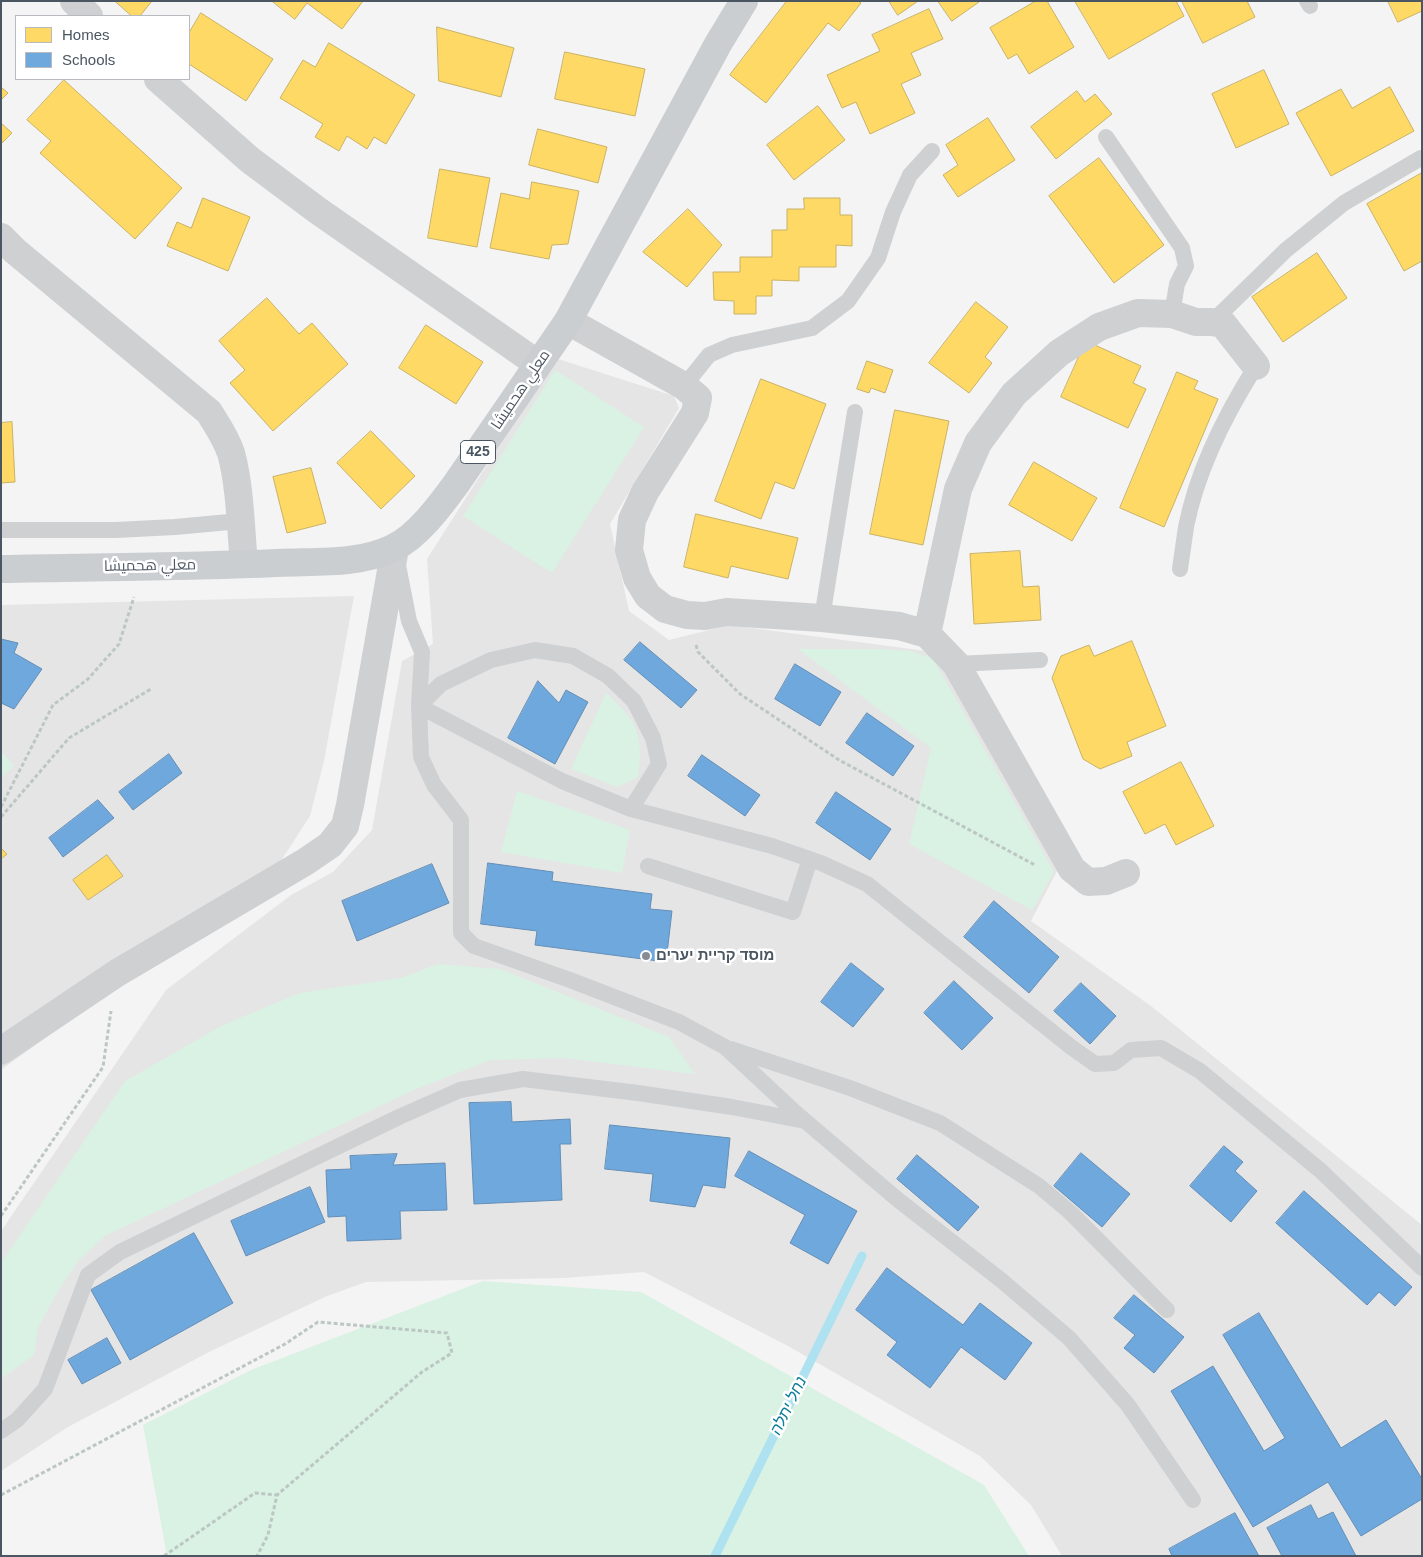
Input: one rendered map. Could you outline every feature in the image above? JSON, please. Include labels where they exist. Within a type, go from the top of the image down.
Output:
[{"type":"main road","name":"معلي هحميشا","points":[[1,569],[349,560],[376,555],[395,548],[414,533],[438,508],[568,321],[718,44],[744,1]]},
{"type":"street","points":[[74,1],[88,15]]},
{"type":"street","points":[[159,80],[250,160],[317,210],[538,364]]},
{"type":"street","points":[[1,237],[15,251],[208,412],[230,452],[235,474],[244,564]]},
{"type":"street","points":[[927,634],[958,489],[978,443],[1014,394],[1059,353],[1099,327],[1138,313],[1172,314],[1196,322],[1223,324],[1256,366]]},
{"type":"street","points":[[568,321],[684,386],[698,398],[695,412],[645,492],[632,520],[629,550],[637,578],[648,596],[666,609],[687,615],[705,616],[727,612],[822,618],[899,626],[927,634],[956,664],[1072,869],[1088,882],[1106,881],[1126,873]]},
{"type":"street","points":[[1,1051],[117,973],[305,862],[330,845],[345,826],[395,548]]},
{"type":"lane","points":[[1106,137],[1182,248],[1186,266],[1177,284],[1172,314]]},
{"type":"lane","points":[[684,386],[709,355],[732,345],[812,328],[848,302],[878,258],[893,212],[910,175],[932,151]]},
{"type":"lane","points":[[1212,322],[1286,250],[1344,203],[1421,158]]},
{"type":"lane","points":[[1180,569],[1187,526],[1199,482],[1216,439],[1237,396],[1256,366]]},
{"type":"lane","points":[[822,618],[855,412]]},
{"type":"lane","points":[[1,530],[116,530],[240,521]]},
{"type":"lane","points":[[395,548],[408,621],[422,652],[419,706],[421,756],[434,785],[461,820],[461,934],[474,946],[679,1022],[725,1047],[850,1088],[940,1123],[1039,1186],[1071,1213],[1167,1310]]},
{"type":"lane","points":[[419,706],[442,684],[491,660],[535,650],[573,656],[608,676],[634,701],[653,738],[659,764],[631,808]]},
{"type":"lane","points":[[956,664],[1040,660]]},
{"type":"lane","points":[[419,706],[562,781],[631,808],[772,846],[810,859],[867,884],[1070,1047],[1095,1064],[1114,1063],[1131,1050],[1161,1048],[1200,1071],[1321,1170],[1422,1268]]},
{"type":"lane","points":[[648,866],[793,912],[810,859]]},
{"type":"lane","points":[[725,1047],[806,1122],[897,1199],[1001,1280],[1069,1338],[1128,1405],[1193,1500]]},
{"type":"lane","points":[[1,1431],[17,1420],[45,1389],[88,1275],[120,1252],[399,1117],[460,1090],[523,1079],[657,1095],[732,1107],[806,1122]]},
{"type":"path","points":[[1,807],[53,705],[88,678],[119,644],[144,566]]},
{"type":"path","points":[[687,615],[698,652],[740,694],[839,760],[1040,868]]},
{"type":"path","points":[[1,817],[69,738],[150,690]]},
{"type":"path","points":[[1,1216],[103,1067],[117,973]]},
{"type":"path","points":[[1,1495],[285,1344],[318,1322],[447,1333],[452,1353],[422,1372],[277,1496],[268,1535],[257,1556]]},
{"type":"path","points":[[164,1556],[255,1493],[277,1496]]},
{"type":"shaded area","name":"מוסד קריית יערים","points":[[555,358],[674,396],[679,408],[610,524],[629,611],[669,640],[729,625],[934,652],[1057,871],[1031,921],[1151,1006],[1422,1225],[1422,1556],[1062,1556],[1031,1505],[980,1456],[788,1346],[644,1272],[563,1278],[366,1282],[327,1296],[209,1352],[68,1427],[1,1471],[1,1231],[166,990],[291,895],[333,872],[372,830],[402,661],[433,644],[427,559]]},
{"type":"shaded area","points":[[354,596],[324,761],[310,816],[273,873],[1,1070],[1,605]]},
{"type":"green space","points":[[555,370],[644,427],[552,573],[463,516]]},
{"type":"green space","points":[[798,649],[911,651],[933,659],[1054,872],[1032,910],[909,844],[931,748]]},
{"type":"green space","points":[[606,693],[625,712],[636,729],[639,739],[640,762],[638,777],[617,787],[571,769]]},
{"type":"green space","points":[[1,751],[14,766],[1,778]]},
{"type":"green space","points":[[517,791],[630,830],[622,873],[501,852]]},
{"type":"green space","points":[[438,964],[500,969],[669,1037],[695,1074],[564,1058],[490,1060],[414,1090],[105,1236],[78,1261],[58,1291],[38,1328],[34,1355],[1,1379],[1,1263],[125,1081],[223,1025],[300,993],[401,978]]},
{"type":"green space","points":[[483,1281],[641,1292],[984,1485],[1029,1556],[167,1556],[143,1425],[251,1370]]},
{"type":"building: Homes","points":[[115,1],[152,1],[141,15],[131,15]]},
{"type":"building: Homes","points":[[272,1],[363,1],[342,29],[307,3],[295,19]]},
{"type":"building: Homes","points":[[787,1],[858,1],[861,3],[839,31],[828,23],[766,103],[730,75]]},
{"type":"building: Homes","points":[[889,1],[918,1],[898,15]]},
{"type":"building: Homes","points":[[938,1],[979,1],[979,2],[952,21]]},
{"type":"building: Homes","points":[[1036,1],[1047,1],[1074,47],[1029,74],[1017,54],[1008,59],[990,28]]},
{"type":"building: Homes","points":[[1075,1],[1176,1],[1184,16],[1109,59]]},
{"type":"building: Homes","points":[[1182,1],[1247,1],[1255,17],[1203,43]]},
{"type":"building: Homes","points":[[1388,1],[1422,1],[1422,11],[1398,22]]},
{"type":"building: Homes","points":[[929,9],[943,39],[911,53],[921,75],[901,84],[915,113],[870,134],[856,102],[842,108],[827,75],[880,51],[872,35]]},
{"type":"building: Homes","points":[[201,13],[273,59],[246,101],[190,65],[190,31]]},
{"type":"building: Homes","points":[[437,27],[514,48],[501,97],[439,81]]},
{"type":"building: Homes","points":[[329,43],[415,95],[386,144],[374,137],[367,149],[347,136],[339,151],[315,137],[323,124],[280,98],[303,60],[315,67]]},
{"type":"building: Homes","points":[[565,52],[645,69],[635,116],[555,99]]},
{"type":"building: Homes","points":[[1264,70],[1289,124],[1236,148],[1212,94]]},
{"type":"building: Homes","points":[[64,80],[182,188],[135,239],[40,153],[51,141],[27,120]]},
{"type":"building: Homes","points":[[1,87],[8,93],[1,100]]},
{"type":"building: Homes","points":[[1390,87],[1414,131],[1331,176],[1296,113],[1341,89],[1352,108]]},
{"type":"building: Homes","points":[[1077,91],[1085,102],[1095,94],[1112,114],[1056,159],[1031,127]]},
{"type":"building: Homes","points":[[818,106],[845,140],[794,180],[767,145]]},
{"type":"building: Homes","points":[[988,118],[1015,160],[958,197],[943,175],[958,165],[946,145]]},
{"type":"building: Homes","points":[[1,123],[12,133],[1,144]]},
{"type":"building: Homes","points":[[538,129],[607,147],[598,183],[529,165]]},
{"type":"building: Homes","points":[[1099,158],[1164,245],[1114,283],[1049,196]]},
{"type":"building: Homes","points":[[440,169],[490,178],[477,247],[428,238]]},
{"type":"building: Homes","points":[[1422,173],[1422,261],[1404,271],[1367,204]]},
{"type":"building: Homes","points":[[532,182],[579,191],[568,244],[552,245],[549,259],[490,248],[501,193],[529,199]]},
{"type":"building: Homes","points":[[203,198],[250,217],[228,271],[167,246],[177,222],[191,228]]},
{"type":"building: Homes","points":[[804,198],[840,198],[840,215],[852,215],[852,246],[836,245],[836,267],[799,267],[799,281],[772,280],[772,296],[756,296],[756,314],[734,314],[734,301],[714,300],[713,272],[740,272],[740,257],[772,257],[772,230],[787,230],[787,209],[804,209]]},
{"type":"building: Homes","points":[[688,209],[722,245],[687,287],[643,252]]},
{"type":"building: Homes","points":[[1317,253],[1347,298],[1283,342],[1252,297]]},
{"type":"building: Homes","points":[[267,298],[299,334],[312,323],[348,364],[273,431],[230,383],[245,370],[219,341]]},
{"type":"building: Homes","points":[[976,302],[1008,327],[985,357],[992,363],[969,393],[929,363]]},
{"type":"building: Homes","points":[[426,325],[483,362],[456,404],[399,368]]},
{"type":"building: Homes","points":[[1086,341],[1141,366],[1133,383],[1146,389],[1128,428],[1061,397]]},
{"type":"building: Homes","points":[[867,361],[893,370],[885,393],[871,388],[869,393],[857,389]]},
{"type":"building: Homes","points":[[1177,372],[1198,381],[1194,389],[1218,399],[1164,527],[1120,508]]},
{"type":"building: Homes","points":[[761,379],[826,404],[794,489],[775,482],[761,519],[715,501]]},
{"type":"building: Homes","points":[[895,410],[949,421],[923,545],[870,534]]},
{"type":"building: Homes","points":[[12,422],[15,482],[1,483],[1,423]]},
{"type":"building: Homes","points":[[371,431],[415,476],[381,509],[337,463]]},
{"type":"building: Homes","points":[[1034,462],[1097,498],[1072,541],[1009,505]]},
{"type":"building: Homes","points":[[311,468],[326,523],[287,533],[273,477]]},
{"type":"building: Homes","points":[[696,514],[798,538],[788,579],[731,566],[728,578],[684,567]]},
{"type":"building: Homes","points":[[1020,551],[1023,587],[1039,586],[1041,620],[974,624],[970,554]]},
{"type":"building: Homes","points":[[1132,641],[1166,726],[1127,742],[1132,756],[1100,769],[1083,759],[1052,678],[1061,656],[1089,645],[1094,656]]},
{"type":"building: Homes","points":[[1181,762],[1214,826],[1176,845],[1165,824],[1145,834],[1123,792]]},
{"type":"building: Homes","points":[[1,848],[7,854],[1,859]]},
{"type":"building: Homes","points":[[107,855],[123,876],[88,900],[73,880]]},
{"type":"building: Schools","points":[[1,639],[18,643],[14,653],[42,669],[14,709],[1,703]]},
{"type":"building: Schools","points":[[640,642],[697,690],[681,708],[624,660]]},
{"type":"building: Schools","points":[[795,664],[841,692],[820,726],[775,699]]},
{"type":"building: Schools","points":[[538,681],[559,703],[566,690],[588,702],[555,764],[508,738]]},
{"type":"building: Schools","points":[[867,713],[914,746],[893,776],[846,743]]},
{"type":"building: Schools","points":[[169,754],[182,773],[133,810],[119,792]]},
{"type":"building: Schools","points":[[702,755],[760,795],[745,816],[688,776]]},
{"type":"building: Schools","points":[[836,792],[891,829],[870,860],[816,823]]},
{"type":"building: Schools","points":[[98,800],[114,818],[63,857],[49,838]]},
{"type":"building: Schools","points":[[488,863],[553,872],[552,881],[652,894],[650,909],[672,911],[666,962],[535,945],[537,931],[481,924]]},
{"type":"building: Schools","points":[[432,864],[449,903],[357,941],[342,901]]},
{"type":"building: Schools","points":[[994,901],[1059,957],[1029,993],[964,937]]},
{"type":"building: Schools","points":[[851,963],[884,989],[853,1027],[821,1002]]},
{"type":"building: Schools","points":[[954,981],[993,1018],[962,1050],[924,1013]]},
{"type":"building: Schools","points":[[1081,983],[1116,1016],[1090,1044],[1054,1011]]},
{"type":"building: Schools","points":[[511,1102],[512,1122],[570,1119],[571,1144],[560,1144],[562,1200],[474,1204],[469,1103]]},
{"type":"building: Schools","points":[[610,1125],[730,1138],[725,1188],[703,1185],[695,1207],[650,1201],[653,1174],[605,1169]]},
{"type":"building: Schools","points":[[1224,1146],[1243,1162],[1235,1171],[1257,1191],[1231,1222],[1190,1186]]},
{"type":"building: Schools","points":[[749,1151],[857,1211],[828,1264],[790,1243],[805,1215],[735,1176]]},
{"type":"building: Schools","points":[[1081,1153],[1130,1194],[1102,1227],[1054,1186]]},
{"type":"building: Schools","points":[[397,1154],[393,1165],[445,1163],[447,1210],[400,1211],[401,1239],[347,1241],[346,1216],[328,1217],[326,1170],[351,1169],[350,1156]]},
{"type":"building: Schools","points":[[917,1155],[979,1207],[958,1231],[897,1179]]},
{"type":"building: Schools","points":[[310,1187],[325,1222],[246,1256],[231,1221]]},
{"type":"building: Schools","points":[[1304,1191],[1412,1287],[1395,1306],[1379,1292],[1367,1305],[1276,1223]]},
{"type":"building: Schools","points":[[194,1233],[233,1303],[130,1360],[91,1290]]},
{"type":"building: Schools","points":[[887,1268],[963,1325],[980,1303],[1032,1343],[1005,1380],[961,1347],[930,1388],[887,1355],[897,1342],[856,1310]]},
{"type":"building: Schools","points":[[1134,1295],[1184,1337],[1154,1373],[1124,1348],[1135,1335],[1114,1318]]},
{"type":"building: Schools","points":[[1259,1313],[1341,1448],[1386,1420],[1422,1479],[1422,1499],[1361,1536],[1328,1482],[1253,1527],[1171,1391],[1213,1366],[1264,1451],[1285,1438],[1223,1335]]},
{"type":"building: Schools","points":[[107,1338],[121,1363],[82,1384],[68,1360]]},
{"type":"building: Schools","points":[[1311,1505],[1318,1519],[1333,1512],[1356,1556],[1282,1556],[1267,1528]]},
{"type":"building: Schools","points":[[1235,1513],[1259,1556],[1172,1556],[1169,1549]]},
{"type":"waterway","name":"נחל יתלה","points":[[715,1556],[862,1256]]},
{"type":"place","name":"מוסד קריית יערים","points":[[646,956]]}]
